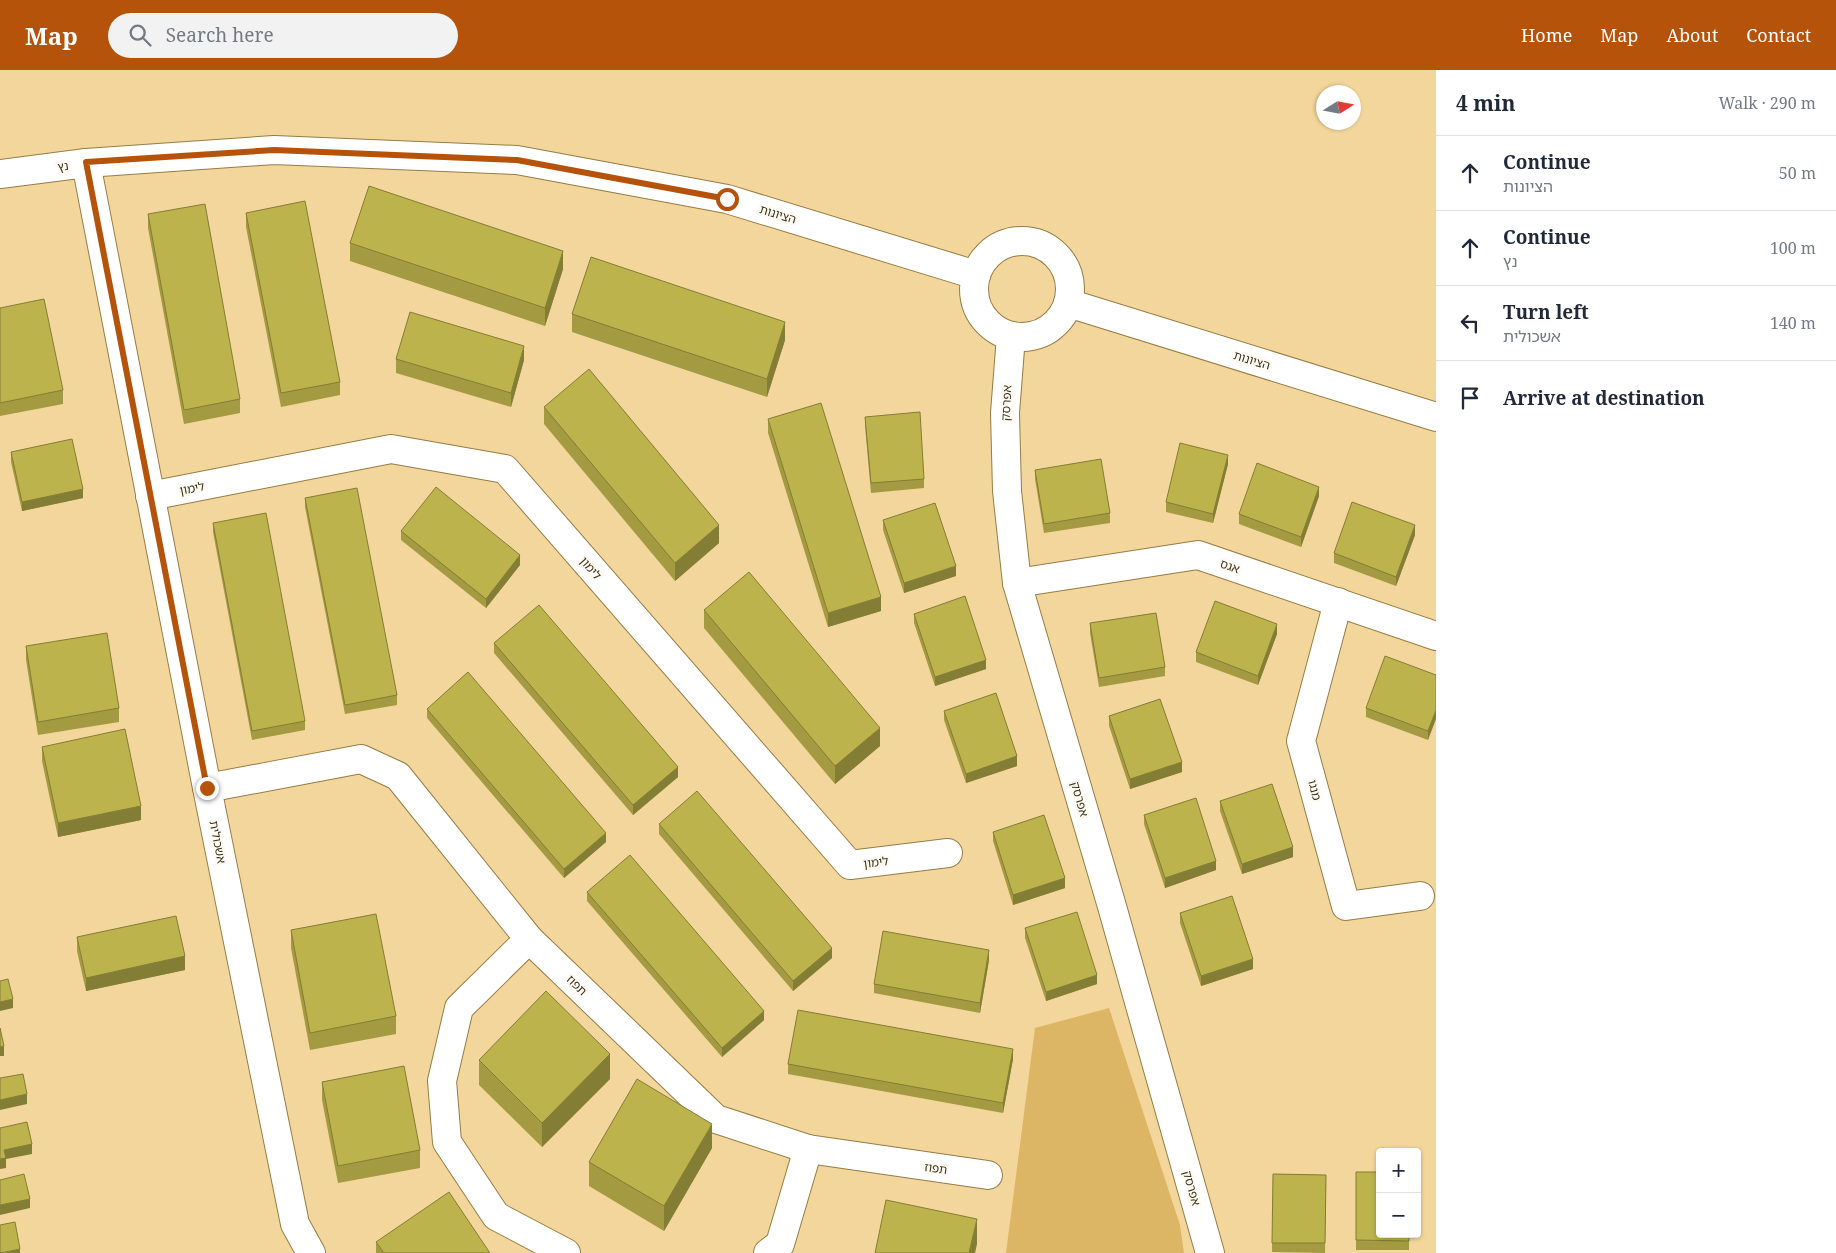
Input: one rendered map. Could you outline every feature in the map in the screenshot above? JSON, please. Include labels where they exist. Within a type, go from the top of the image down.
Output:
[{"type":"street","name":"נץ","points":[[0,174],[86,162],[274,150],[517,160]]},
{"type":"street","name":"הציונות","points":[[517,160],[727,199],[976,275]]},
{"type":"street","name":"אשכולית","points":[[86,162],[207,788],[294,1224],[311,1253]]},
{"type":"street","points":[[1026,241],[1041,245],[1055,253],[1065,266],[1070,281],[1068,303],[1064,313],[1055,325],[1041,333],[1027,337],[1011,336],[997,330],[985,319],[978,305],[974,290],[976,275],[984,260],[996,249],[1010,242],[1026,241]]},
{"type":"street","name":"הציונות","points":[[1068,303],[1436,417]]},
{"type":"street","name":"אפרסק","points":[[1011,336],[1005,412],[1007,492],[1017,583],[1111,903],[1210,1253]]},
{"type":"street","name":"לימון","points":[[150,496],[391,450],[505,469],[850,865],[948,854]]},
{"type":"street","name":"אגס","points":[[1017,583],[1198,555],[1436,636]]},
{"type":"street","name":"מנגו","points":[[1338,602],[1302,742],[1346,906],[1420,896]]},
{"type":"street","name":"תפוז","points":[[207,788],[361,759],[398,776],[530,939],[716,1119],[808,1149],[988,1175]]},
{"type":"street","points":[[530,939],[459,1008],[442,1081],[447,1142],[496,1216],[566,1253]]},
{"type":"street","points":[[768,1253],[780,1244],[808,1149]]},
{"type":"shaded area","points":[[1109,1008],[1180,1225],[1184,1253],[1006,1253],[1035,1028]]},
{"type":"building","points":[[369,186],[563,251],[545,308],[350,243]]},
{"type":"building","points":[[305,201],[340,382],[281,393],[246,213]]},
{"type":"building","points":[[205,204],[240,399],[184,410],[148,214]]},
{"type":"building","points":[[591,257],[785,322],[767,379],[572,314]]},
{"type":"building","points":[[44,299],[63,390],[0,403],[0,308]]},
{"type":"building","points":[[410,312],[524,346],[511,393],[396,359]]},
{"type":"building","points":[[589,369],[719,525],[675,563],[544,407]]},
{"type":"building","points":[[821,403],[881,597],[828,613],[768,419]]},
{"type":"building","points":[[920,412],[924,479],[871,483],[865,417]]},
{"type":"building","points":[[72,439],[83,489],[22,502],[11,452]]},
{"type":"building","points":[[1180,443],[1228,455],[1213,514],[1166,502]]},
{"type":"building","points":[[1101,459],[1110,513],[1044,524],[1035,470]]},
{"type":"building","points":[[1257,463],[1319,487],[1301,537],[1239,514]]},
{"type":"building","points":[[436,487],[520,555],[486,599],[401,531]]},
{"type":"building","points":[[357,488],[397,695],[345,705],[305,498]]},
{"type":"building","points":[[1352,502],[1415,525],[1396,577],[1334,553]]},
{"type":"building","points":[[935,503],[956,566],[904,583],[883,520]]},
{"type":"building","points":[[266,513],[305,721],[252,731],[213,523]]},
{"type":"building","points":[[749,572],[880,728],[835,766],[704,610]]},
{"type":"building","points":[[965,596],[986,660],[935,677],[914,614]]},
{"type":"building","points":[[1215,601],[1277,624],[1258,676],[1196,652]]},
{"type":"building","points":[[539,605],[678,767],[633,805],[494,643]]},
{"type":"building","points":[[1156,613],[1165,667],[1099,678],[1090,623]]},
{"type":"building","points":[[107,633],[119,708],[38,722],[26,646]]},
{"type":"building","points":[[1385,656],[1436,675],[1436,710],[1428,731],[1366,708]]},
{"type":"building","points":[[468,672],[606,833],[564,869],[427,709]]},
{"type":"building","points":[[996,693],[1017,756],[966,774],[944,711]]},
{"type":"building","points":[[1160,699],[1182,762],[1130,779],[1109,716]]},
{"type":"building","points":[[125,729],[141,806],[58,823],[42,747]]},
{"type":"building","points":[[1272,784],[1293,847],[1242,864],[1220,801]]},
{"type":"building","points":[[697,791],[832,948],[793,981],[659,824]]},
{"type":"building","points":[[1196,798],[1216,861],[1165,878],[1144,815]]},
{"type":"building","points":[[1044,815],[1065,878],[1013,895],[993,832]]},
{"type":"building","points":[[630,855],[764,1011],[722,1048],[587,892]]},
{"type":"building","points":[[1232,896],[1253,959],[1201,976],[1180,913]]},
{"type":"building","points":[[1077,912],[1097,975],[1046,992],[1025,928]]},
{"type":"building","points":[[376,914],[396,1016],[310,1033],[291,930]]},
{"type":"building","points":[[176,916],[185,956],[86,978],[77,937]]},
{"type":"building","points":[[883,931],[989,950],[980,1003],[874,984]]},
{"type":"building","points":[[8,979],[13,999],[0,1002],[0,981]]},
{"type":"building","points":[[546,991],[610,1054],[542,1123],[479,1060]]},
{"type":"building","points":[[798,1010],[1013,1049],[1003,1103],[788,1064]]},
{"type":"building","points":[[0,1028],[4,1046],[0,1047]]},
{"type":"building","points":[[404,1066],[420,1150],[338,1166],[322,1082]]},
{"type":"building","points":[[23,1074],[27,1094],[0,1100],[0,1078]]},
{"type":"building","points":[[637,1079],[712,1124],[664,1206],[589,1162]]},
{"type":"building","points":[[27,1122],[32,1144],[4,1150],[6,1158],[0,1159],[0,1128]]},
{"type":"building","points":[[1356,1172],[1376,1172],[1376,1238],[1409,1238],[1409,1241],[1356,1240]]},
{"type":"building","points":[[24,1174],[30,1199],[0,1205],[0,1180]]},
{"type":"building","points":[[1273,1174],[1326,1175],[1325,1243],[1272,1243]]},
{"type":"building","points":[[449,1192],[490,1253],[384,1253],[376,1242]]},
{"type":"building","points":[[886,1200],[977,1219],[969,1253],[875,1253]]},
{"type":"building","points":[[15,1222],[20,1249],[0,1253],[0,1225]]},
{"type":"route","points":[[207,788],[86,162],[274,150],[517,160],[727,199]]}]
